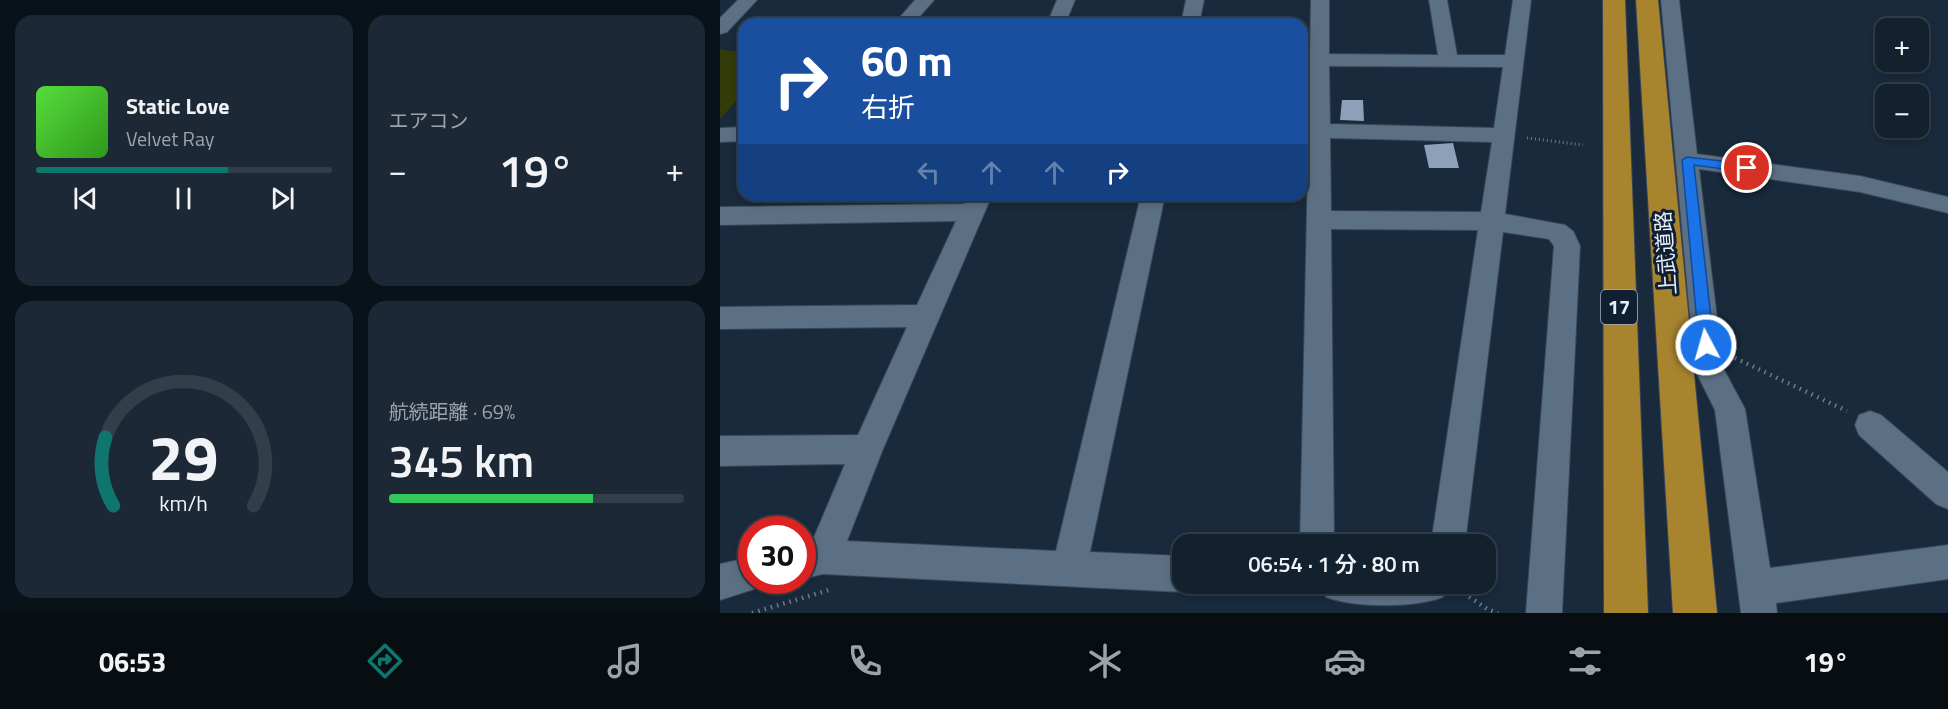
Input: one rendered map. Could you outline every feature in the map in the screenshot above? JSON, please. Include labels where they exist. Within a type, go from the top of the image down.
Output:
[{"type":"highway","name":"17","points":[[1614,0],[1626,613]]},
{"type":"highway","name":"上武道路","points":[[1647,0],[1695,613]]},
{"type":"street","points":[[725,30],[748,0],[756,0]]},
{"type":"street","points":[[908,18],[925,0]]},
{"type":"street","points":[[1058,18],[1066,0]]},
{"type":"street","points":[[1191,18],[1195,0]]},
{"type":"street","points":[[1317,534],[1320,131],[1311,60],[1320,0]]},
{"type":"street","points":[[1438,0],[1448,59]]},
{"type":"street","points":[[1449,534],[1491,221],[1511,136],[1513,61],[1522,0]]},
{"type":"street","points":[[1670,0],[1709,370],[1730,409],[1756,599],[1773,586],[1948,562]]},
{"type":"street","points":[[1311,60],[1513,61]]},
{"type":"street","points":[[1320,131],[1511,136]]},
{"type":"street","points":[[720,135],[738,134]]},
{"type":"street","points":[[1687,160],[1860,184],[1948,205]]},
{"type":"street","points":[[1070,566],[1152,201]]},
{"type":"street","points":[[720,216],[976,203],[867,449],[816,553]]},
{"type":"street","points":[[1320,220],[1491,221],[1556,231],[1564,237],[1567,246],[1544,613]]},
{"type":"street","points":[[1669,290],[1702,297]]},
{"type":"street","points":[[720,318],[927,316]]},
{"type":"street","points":[[1870,425],[1948,493]]},
{"type":"street","points":[[720,451],[867,449]]},
{"type":"street","points":[[816,559],[1070,566],[1172,573]]},
{"type":"street","points":[[720,582],[738,578]]},
{"type":"path","points":[[1511,136],[1583,145]]},
{"type":"path","points":[[1706,345],[1830,402],[1870,425]]},
{"type":"path","points":[[1465,594],[1487,609],[1498,613]]},
{"type":"green space","points":[[720,49],[738,52],[738,99],[720,119]]},
{"type":"building","points":[[1342,100],[1363,100],[1364,121],[1340,120]]},
{"type":"building","points":[[1453,143],[1459,168],[1429,168],[1424,145]]},
{"type":"route","points":[[1706,345],[1687,160],[1747,168]]}]
